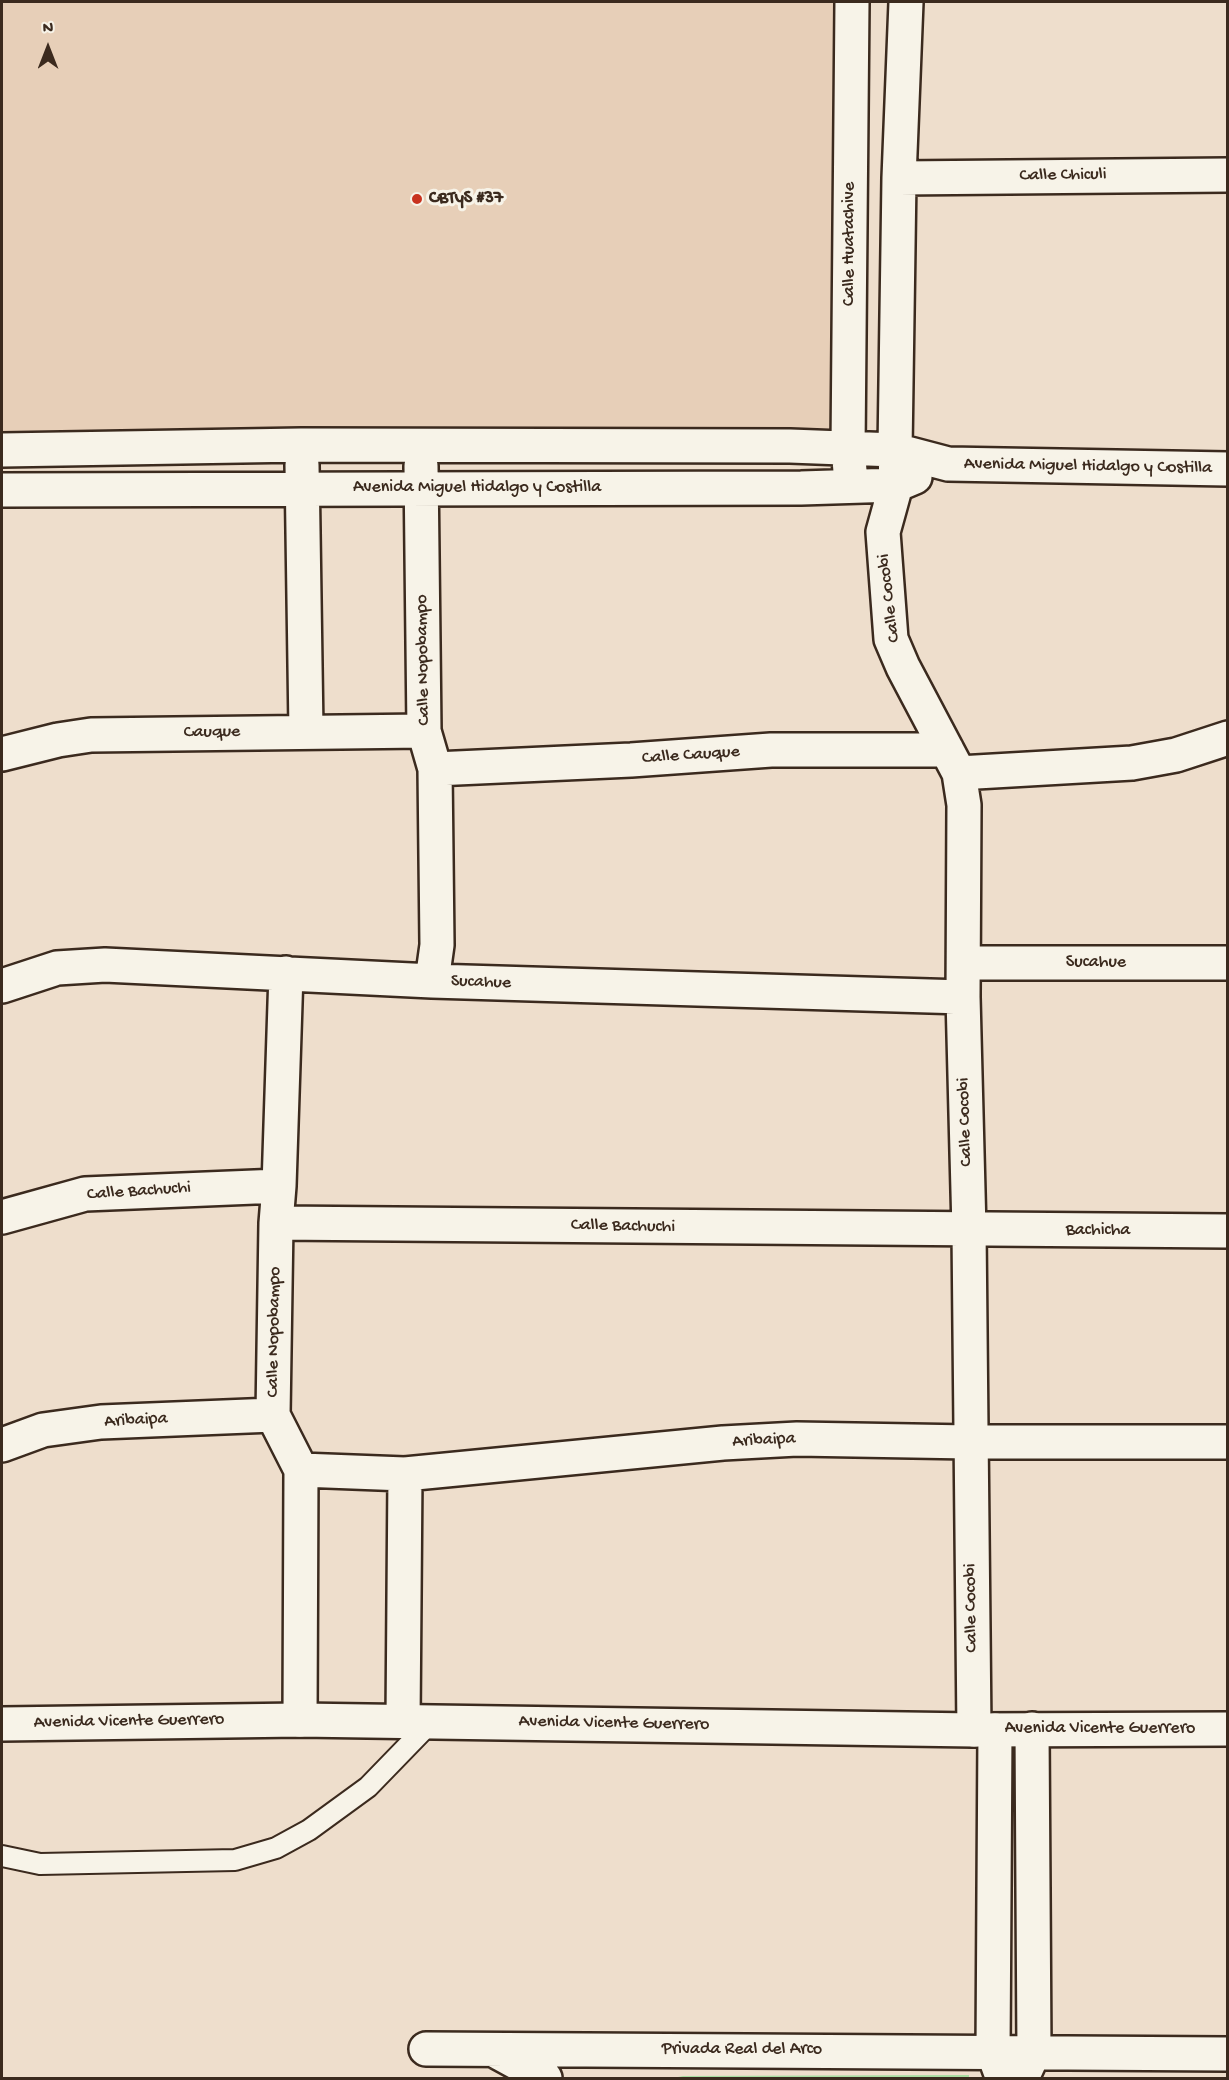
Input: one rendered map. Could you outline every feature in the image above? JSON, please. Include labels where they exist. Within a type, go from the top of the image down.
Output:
[{"type":"street","name":"Calle Huatachive","points":[[851,486],[848,448],[852,2]]},
{"type":"street","points":[[896,485],[899,178],[906,2]]},
{"type":"street","name":"Calle Chiculi","points":[[899,178],[1227,175]]},
{"type":"street","name":"Avenida Miguel Hidalgo y Costilla","points":[[2,450],[420,445],[848,448],[895,450],[948,464],[1227,469]]},
{"type":"street","name":"Calle Nopobampo","points":[[420,445],[424,730],[435,769],[436,945],[432,981]]},
{"type":"street","points":[[302,446],[306,731]]},
{"type":"street","name":"Avenida Miguel Hidalgo y Costilla","points":[[2,490],[896,485],[948,464]]},
{"type":"street","name":"Calle Cocobi","points":[[896,485],[883,532],[891,639],[903,667],[953,762],[964,805],[963,997],[969,1230],[970,1442],[985,1730]]},
{"type":"street","name":"Calle Cocobi","points":[[851,486],[883,532]]},
{"type":"street","name":"Cauque","points":[[2,754],[58,740],[91,735],[424,730]]},
{"type":"street","name":"Calle Cauque","points":[[435,769],[632,760],[771,750],[953,762],[1132,763],[1176,755],[1227,738]]},
{"type":"street","name":"Sucahue","points":[[964,963],[1227,963]]},
{"type":"street","name":"Sucahue","points":[[2,986],[57,968],[105,965],[432,981],[963,997]]},
{"type":"street","name":"Calle Nopobampo","points":[[286,974],[276,1223],[273,1415],[302,1470],[300,1720]]},
{"type":"street","name":"Calle Bachuchi","points":[[2,1217],[85,1194],[279,1186]]},
{"type":"street","name":"Calle Bachuchi","points":[[276,1223],[969,1230]]},
{"type":"street","name":"Bachicha","points":[[969,1230],[1227,1231]]},
{"type":"street","name":"Aribaipa","points":[[2,1445],[43,1430],[101,1422],[273,1415]]},
{"type":"street","name":"Aribaipa","points":[[302,1470],[405,1474],[723,1443],[797,1439],[1227,1442]]},
{"type":"street","points":[[405,1474],[417,1721]]},
{"type":"street","name":"Avenida Vicente Guerrero","points":[[2,1724],[300,1720],[985,1730],[1227,1729]]},
{"type":"street","points":[[1028,2065],[1032,1729]]},
{"type":"street","points":[[985,1730],[998,2065]]},
{"type":"street","name":"Privada Real del Arco","points":[[426,2049],[492,2049],[998,2065],[1227,2054]]},
{"type":"street","name":"Privada Real del Arco","points":[[492,2049],[545,2079]]},
{"type":"lane","points":[[2,1856],[40,1864],[235,1860],[276,1848],[319,1824],[368,1787],[417,1721]]},
{"type":"shaded area","name":"CBTyS #37","points":[[2,2],[834,2],[832,395],[885,459],[2,441]]},
{"type":"green space","points":[[969,2075],[969,2078],[673,2078],[683,2076]]},
{"type":"place","name":"CBTyS #37","points":[[417,199]]}]
